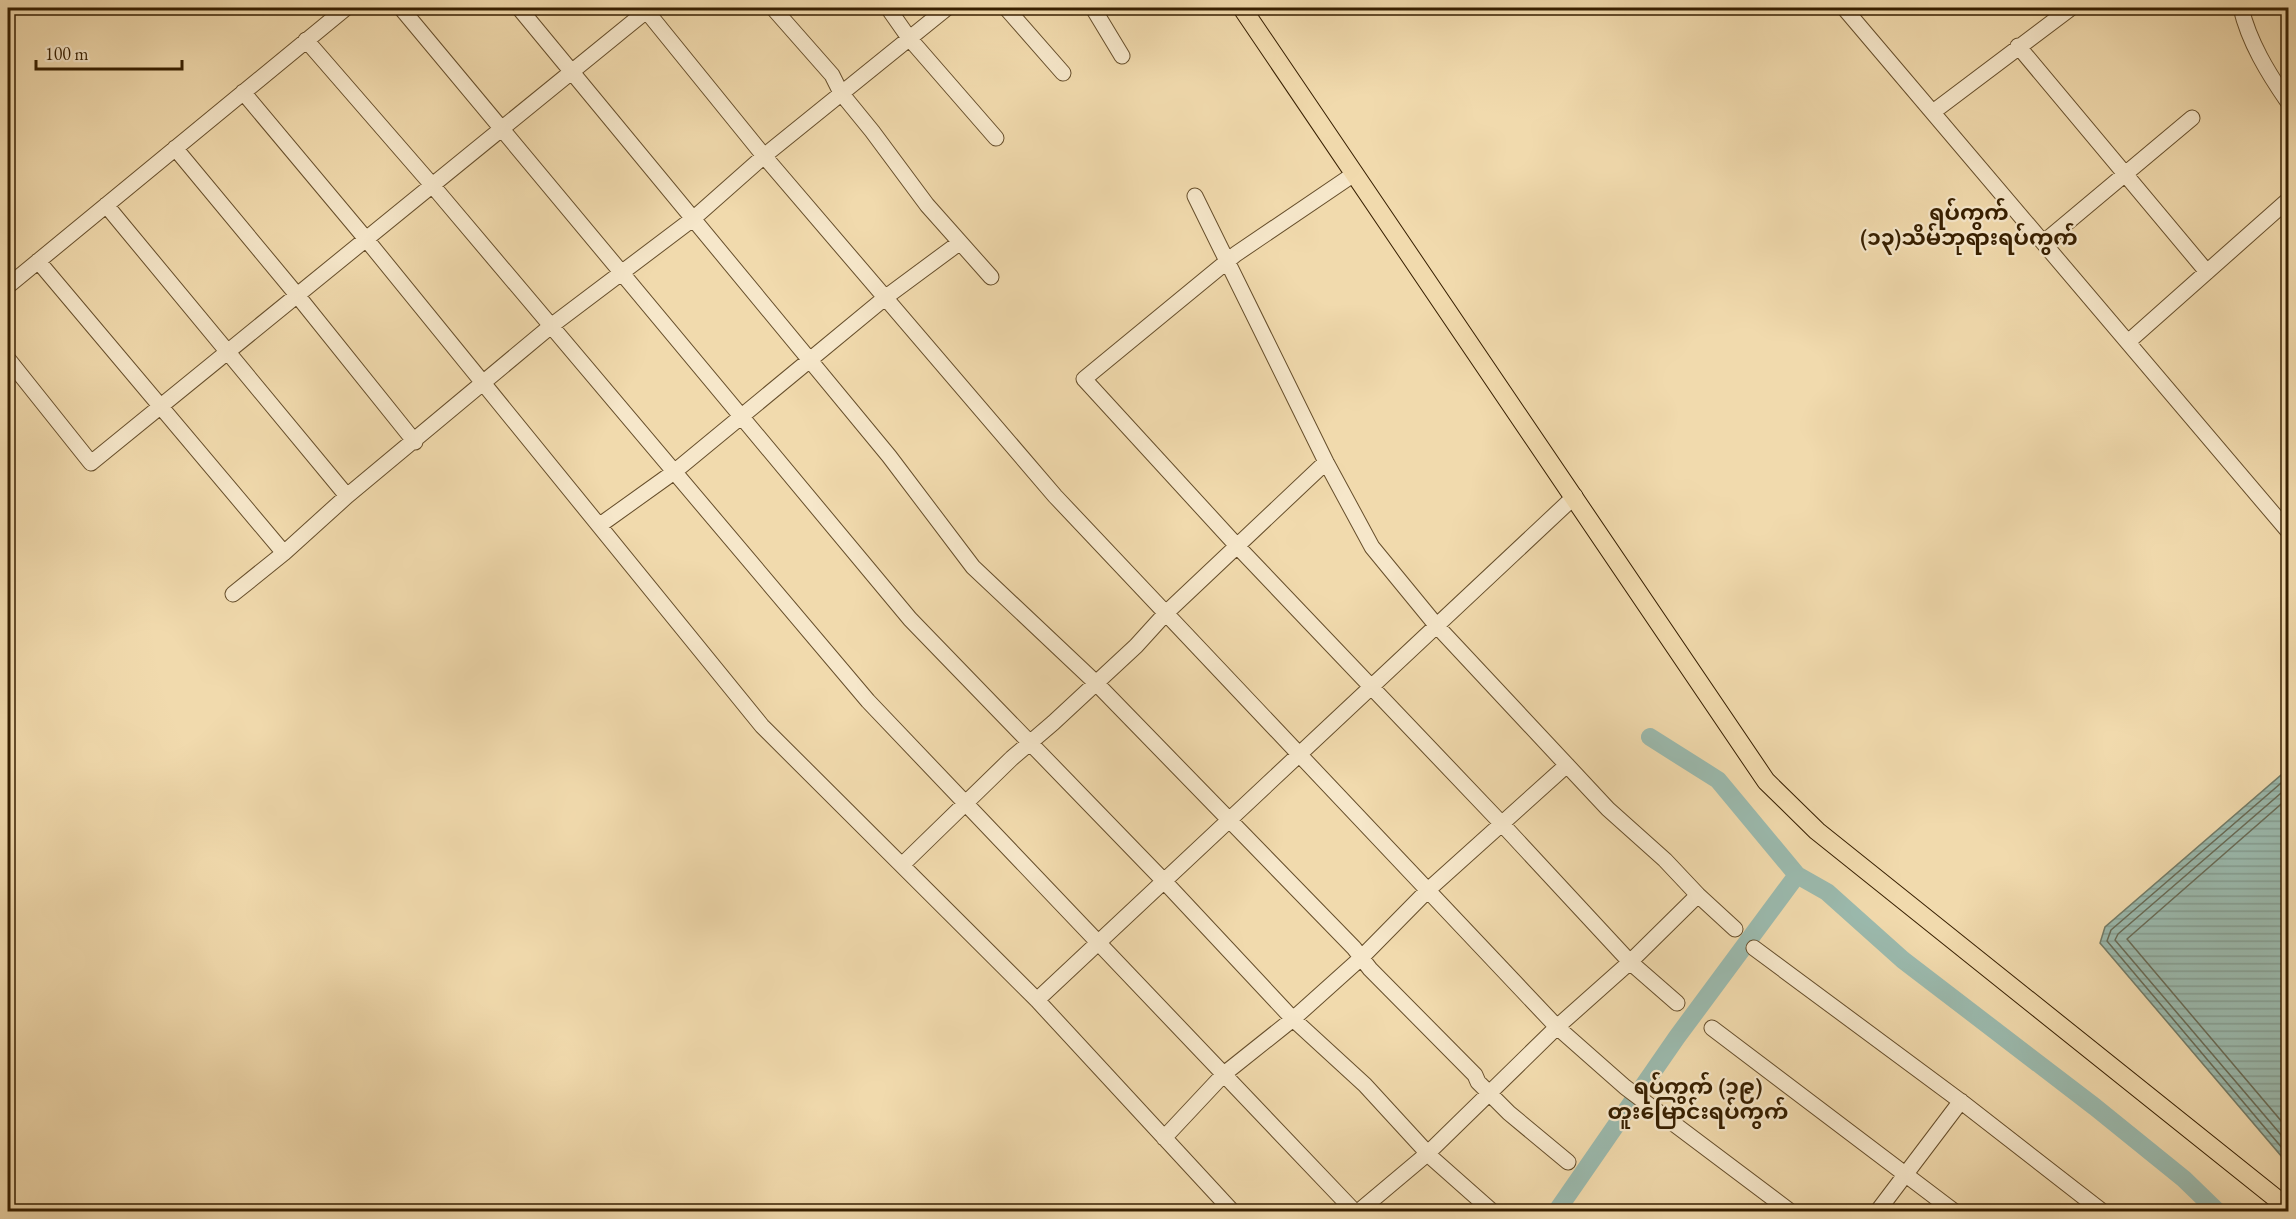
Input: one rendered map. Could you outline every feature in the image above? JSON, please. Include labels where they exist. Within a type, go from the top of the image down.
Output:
[{"type":"main road","points":[[1242,8],[1575,496],[1766,781],[1817,831],[2289,1208]]},
{"type":"street","points":[[8,286],[346,8]]},
{"type":"street","points":[[401,8],[910,619],[1163,880],[1293,1019],[1365,1085],[1427,1154],[1493,1212]]},
{"type":"street","points":[[519,8],[889,456],[973,567],[1096,683],[1229,819],[1384,985],[1474,1075],[1478,1082],[1509,1113],[1568,1162]]},
{"type":"street","points":[[773,8],[832,75],[841,93],[927,205],[991,277]]},
{"type":"street","points":[[888,8],[909,38],[996,138]]},
{"type":"street","points":[[233,594],[551,326],[694,218],[764,156],[947,8]]},
{"type":"street","points":[[1006,8],[1063,73]]},
{"type":"street","points":[[1093,8],[1122,56]]},
{"type":"street","points":[[1844,8],[2289,531]]},
{"type":"street","points":[[1933,112],[2070,8]]},
{"type":"street","points":[[2241,8],[2248,36],[2289,102]]},
{"type":"street","points":[[8,358],[91,463],[647,9],[764,156],[1055,496],[1557,1027],[1625,1087],[1791,1212]]},
{"type":"street","points":[[306,40],[432,185],[868,701],[1357,1212],[1427,1154],[1557,1027],[1630,962],[1698,895]]},
{"type":"street","points":[[2018,46],[2207,272]]},
{"type":"street","points":[[243,92],[366,239],[762,726],[1037,1000],[1233,1212]]},
{"type":"street","points":[[2044,242],[2192,118]]},
{"type":"street","points":[[176,148],[415,442]]},
{"type":"street","points":[[1354,174],[1228,262],[1084,379],[1238,547],[1630,962],[1677,1002]]},
{"type":"street","points":[[1195,196],[1326,462],[1372,547],[1436,625],[1608,809],[1665,860],[1735,929]]},
{"type":"street","points":[[2128,342],[2289,200]]},
{"type":"street","points":[[106,205],[347,496]]},
{"type":"street","points":[[600,525],[674,472],[885,297],[959,243]]},
{"type":"street","points":[[38,261],[284,553]]},
{"type":"street","points":[[902,865],[1029,742],[1053,723],[1136,646],[1166,613],[1326,462]]},
{"type":"street","points":[[1037,1000],[1298,753],[1575,496]]},
{"type":"street","points":[[1164,1138],[1224,1074],[1293,1019],[1361,958],[1428,890],[1567,765]]},
{"type":"street","points":[[1754,948],[1961,1101],[2103,1212]]},
{"type":"street","points":[[1712,1028],[1955,1212]]},
{"type":"street","points":[[1877,1212],[1961,1101]]},
{"type":"water","points":[[2288,769],[2288,1164],[2100,943],[2105,927]]},
{"type":"waterway","points":[[1650,737],[1718,780],[1797,875],[1827,892],[1903,960],[2095,1107],[2184,1179],[2218,1212]]},
{"type":"waterway","points":[[1556,1212],[1677,1037],[1797,875]]},
{"type":"district","name":"ရပ်ကွက် (၁၃)သိမ်ဘုရားရပ်ကွက်","points":[[1969,224]]},
{"type":"district","name":"ရပ်ကွက် (၁၉) တူးမြောင်းရပ်ကွက်","points":[[1698,1098]]}]
